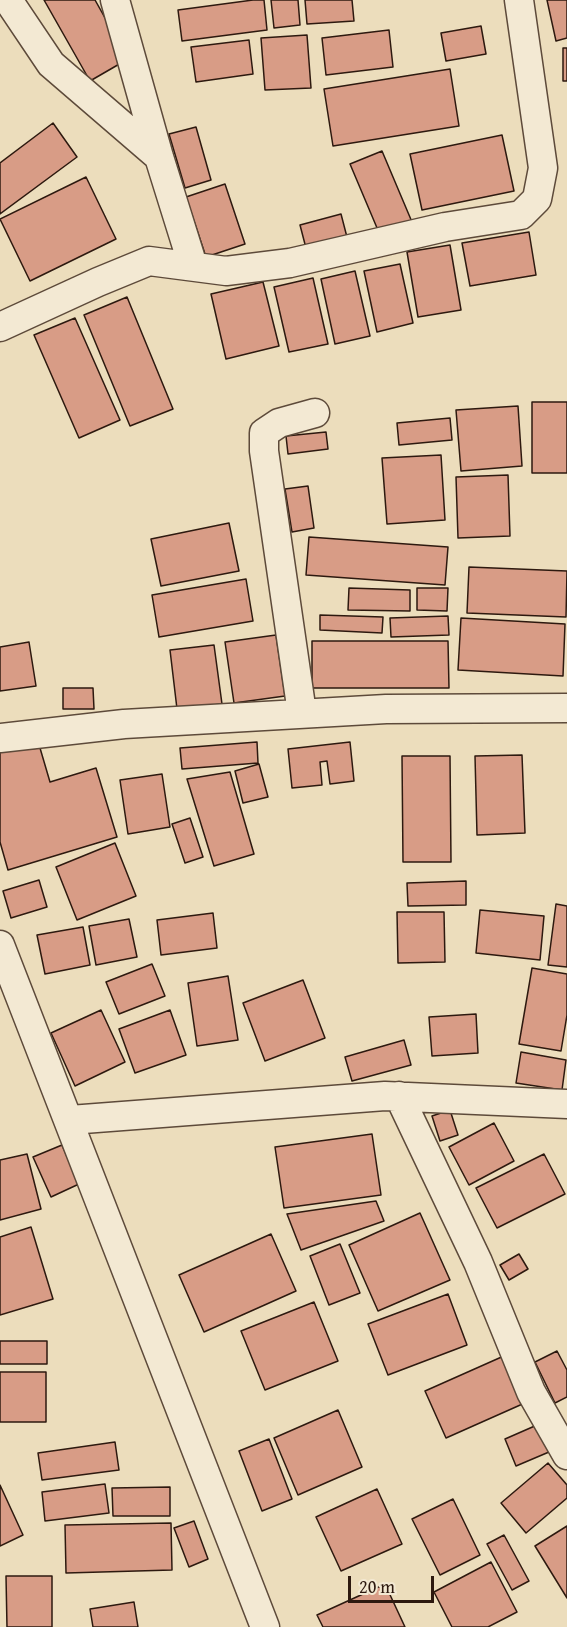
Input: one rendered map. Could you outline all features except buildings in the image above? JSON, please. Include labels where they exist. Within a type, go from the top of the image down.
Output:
[{"type":"street","points":[[8,0],[51,64],[159,157]]},
{"type":"street","points":[[116,0],[159,157],[193,266]]},
{"type":"street","points":[[0,327],[149,261],[226,271],[290,262],[445,227],[521,215],[537,199],[543,168],[519,0]]},
{"type":"street","points":[[302,713],[264,452],[264,434],[279,423],[315,413]]},
{"type":"street","points":[[0,738],[124,724],[302,713],[386,709],[567,708]]},
{"type":"street","points":[[0,945],[266,1627]]},
{"type":"street","points":[[70,1120],[385,1096],[567,1104]]},
{"type":"street","points":[[399,1096],[478,1262],[531,1392],[567,1455]]}]
